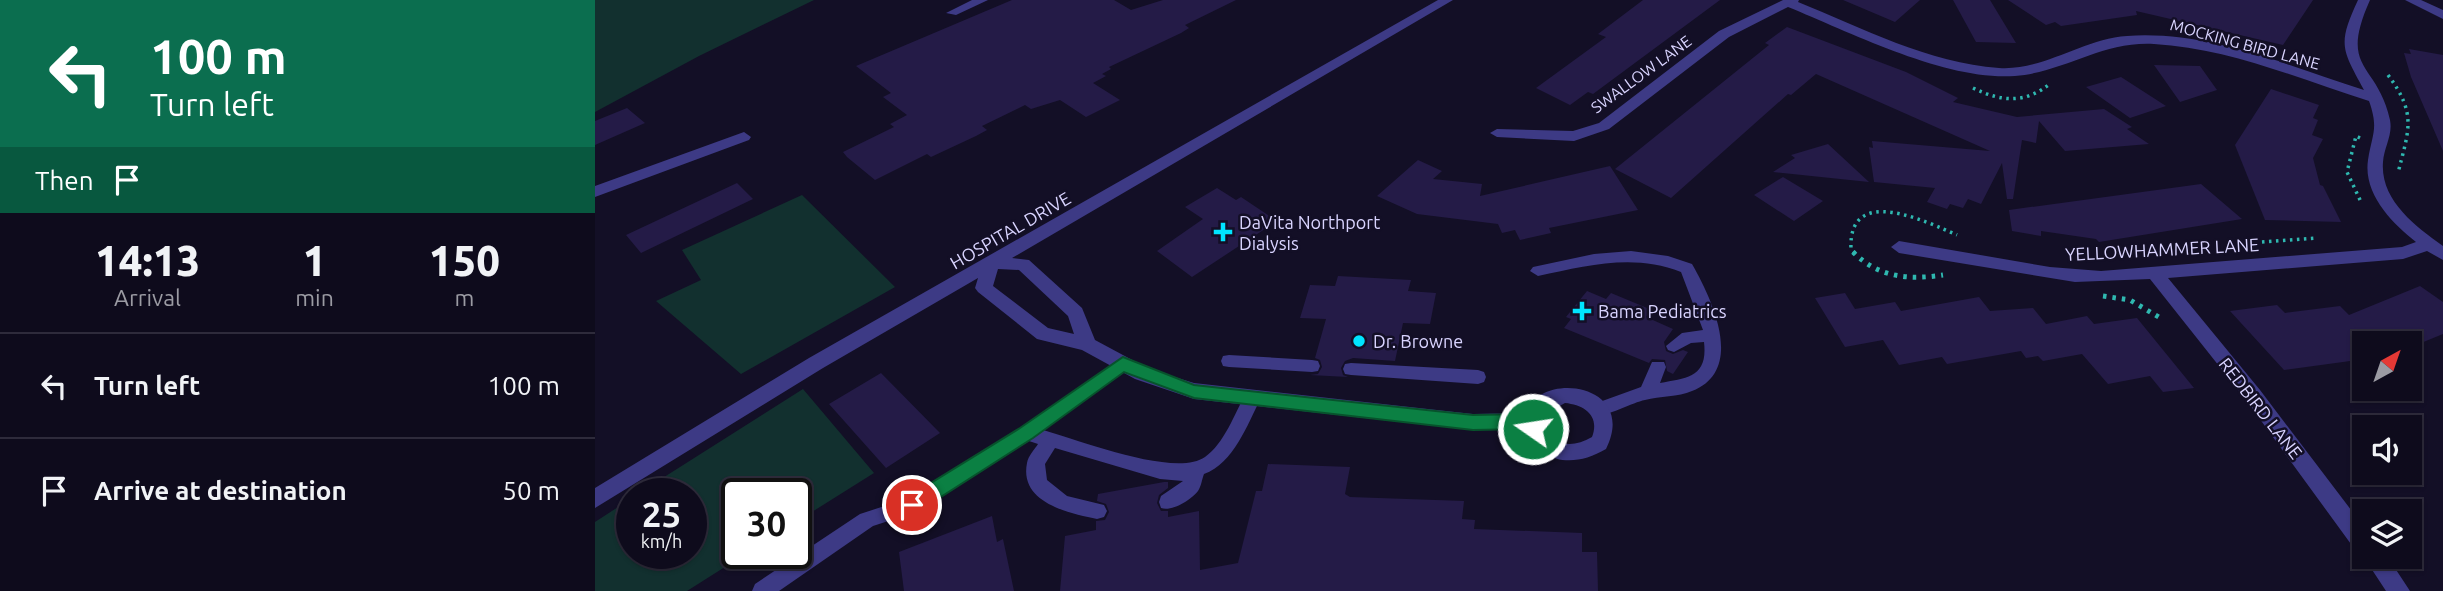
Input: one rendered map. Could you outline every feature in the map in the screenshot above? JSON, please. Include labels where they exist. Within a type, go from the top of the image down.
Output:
[{"type":"street","name":"HOSPITAL DRIVE","points":[[595,499],[816,363],[1447,0]]},
{"type":"street","points":[[2364,0],[2348,39],[2354,61],[2382,117],[2385,134],[2375,162],[2377,184],[2396,216],[2436,249]]},
{"type":"street","points":[[2411,0],[2443,15]]},
{"type":"street","name":"MOCKING BIRD LANE","points":[[1790,1],[1921,54],[1975,69],[2029,71],[2122,40],[2158,39],[2228,54],[2373,98]]},
{"type":"street","name":"SWALLOW LANE","points":[[1497,133],[1574,136],[1604,126],[1724,34],[1790,1]]},
{"type":"street","points":[[595,192],[744,137]]},
{"type":"street","name":"YELLOWHAMMER LANE","points":[[1899,247],[1959,255],[2058,276],[2155,274],[2436,249]]},
{"type":"street","points":[[1087,344],[1076,313],[1023,264],[991,263],[984,288],[1043,334],[1087,344],[1142,374],[1194,391],[1473,422],[1532,421]]},
{"type":"street","name":"REDBIRD LANE","points":[[2155,274],[2253,395],[2352,528]]},
{"type":"street","points":[[1565,394],[1588,400],[1599,409],[1606,425],[1604,435],[1599,443],[1579,453],[1567,454],[1545,446],[1537,438],[1532,421],[1543,402],[1565,394]]},
{"type":"street","points":[[2383,569],[2399,591]]},
{"type":"lane","points":[[952,13],[982,0]]},
{"type":"lane","points":[[1538,271],[1626,253],[1668,259],[1687,268],[1702,300],[1715,348],[1705,376],[1688,386],[1631,396],[1599,409]]},
{"type":"lane","points":[[1674,346],[1688,337],[1712,335]]},
{"type":"lane","points":[[1229,361],[1312,366]]},
{"type":"lane","points":[[762,591],[867,520],[912,505],[1027,433],[1123,364]]},
{"type":"lane","points":[[1648,392],[1658,367]]},
{"type":"lane","points":[[1351,369],[1478,377]]},
{"type":"lane","points":[[1027,433],[1049,442],[1171,474],[1196,470],[1221,454],[1252,398]]},
{"type":"lane","points":[[1049,442],[1036,463],[1038,484],[1062,503],[1097,512]]},
{"type":"lane","points":[[1168,502],[1191,486],[1196,470]]},
{"type":"green space","points":[[595,0],[814,0],[699,56],[595,112]]},
{"type":"green space","points":[[802,195],[895,287],[741,374],[656,301],[701,280],[682,250]]},
{"type":"green space","points":[[803,389],[874,473],[812,512],[812,478],[721,478],[722,569],[687,591],[595,591],[595,522],[616,508],[616,569],[707,569],[707,478],[663,478]]},
{"type":"building","points":[[1012,0],[1114,0],[1131,10],[1163,0],[1236,0],[1185,25],[1189,28],[1181,33],[1109,67],[1111,69],[1102,74],[1106,76],[1093,83],[1120,100],[1086,117],[1060,100],[1031,109],[1025,105],[982,126],[987,130],[976,136],[931,157],[927,154],[875,180],[847,157],[843,152],[894,127],[890,124],[907,115],[883,97],[891,93],[856,66]]},
{"type":"building","points":[[1643,0],[1720,0],[1593,94],[1588,92],[1570,105],[1536,88],[1606,37],[1598,34]]},
{"type":"building","points":[[1843,0],[1920,0],[1895,22]]},
{"type":"building","points":[[1953,0],[1990,0],[2016,43],[1976,42]]},
{"type":"building","points":[[2008,0],[2313,0],[2283,45],[2136,11],[2137,15],[2061,26],[2055,22],[2046,25]]},
{"type":"building","points":[[1787,27],[1906,72],[1958,98],[1953,102],[2017,117],[2104,109],[2132,127],[2127,129],[2149,144],[2065,151],[2039,121],[2036,143],[2022,140],[2013,199],[2007,199],[2002,163],[1981,204],[1968,199],[1963,208],[1950,204],[1947,209],[1927,202],[1935,188],[1874,182],[1869,147],[1873,148],[1872,141],[1990,151],[1816,74],[1791,95],[1788,94],[1671,198],[1615,169],[1769,45],[1765,43]]},
{"type":"building","points":[[2409,49],[2443,55],[2443,151],[2411,77],[2404,53],[2411,54]]},
{"type":"building","points":[[2154,65],[2200,66],[2217,90],[2180,102]]},
{"type":"building","points":[[2121,77],[2166,106],[2130,118],[2086,87]]},
{"type":"building","points":[[2271,89],[2319,105],[2313,118],[2318,120],[2312,135],[2323,139],[2313,158],[2320,185],[2323,186],[2341,222],[2265,220],[2235,145]]},
{"type":"building","points":[[627,108],[645,123],[595,145],[595,121]]},
{"type":"building","points":[[1828,144],[1869,182],[1773,172],[1795,158],[1791,155]]},
{"type":"building","points":[[1418,160],[1442,171],[1433,179],[1482,184],[1480,196],[1610,166],[1638,210],[1549,228],[1551,233],[1520,240],[1515,230],[1502,233],[1498,224],[1417,214],[1377,196]]},
{"type":"building","points":[[1783,177],[1823,201],[1794,221],[1754,195]]},
{"type":"building","points":[[737,183],[753,199],[641,253],[626,235]]},
{"type":"building","points":[[2201,184],[2242,219],[2099,242],[2096,239],[2041,231],[2041,236],[2012,231],[2009,210]]},
{"type":"building","name":"DaVita Northport Dialysis","points":[[1217,188],[1236,200],[1241,197],[1277,221],[1192,277],[1157,251],[1203,219],[1185,207]]},
{"type":"building","name":"Dr. Browne","points":[[1338,276],[1411,280],[1408,291],[1436,293],[1430,324],[1403,323],[1395,361],[1353,358],[1345,361],[1341,368],[1343,375],[1348,377],[1310,375],[1318,374],[1322,367],[1320,360],[1315,358],[1326,319],[1300,318],[1310,285],[1335,286]]},
{"type":"building","points":[[2420,286],[2443,302],[2443,334],[2422,343],[2422,331],[2352,331],[2352,361],[2284,370],[2230,311],[2277,305],[2285,313],[2340,306],[2349,315]]},
{"type":"building","points":[[1587,291],[1606,299],[1611,293],[1652,310],[1646,317],[1673,329],[1664,342],[1666,351],[1673,354],[1683,350],[1688,352],[1673,374],[1667,371],[1665,360],[1652,359],[1649,363],[1564,328],[1571,319],[1566,317]]},
{"type":"building","points":[[1845,293],[1855,309],[1895,302],[1901,311],[1979,297],[1990,311],[2033,308],[2046,324],[2087,316],[2094,324],[2137,318],[2194,388],[2163,392],[2150,376],[2108,384],[2082,354],[2043,361],[2038,356],[2026,358],[2021,351],[1947,364],[1942,357],[1899,365],[1883,340],[1845,347],[1815,298]]},
{"type":"building","points":[[881,373],[940,433],[886,468],[829,404]]},
{"type":"building","points":[[1268,464],[1350,467],[1345,494],[1350,497],[1464,501],[1462,519],[1475,520],[1474,529],[1582,533],[1582,552],[1597,552],[1598,591],[1060,591],[1065,536],[1096,530],[1096,521],[1105,520],[1109,512],[1106,504],[1097,501],[1098,494],[1164,482],[1168,482],[1168,488],[1159,495],[1157,503],[1161,511],[1168,511],[1168,517],[1199,511],[1200,570],[1238,563],[1256,491],[1262,491]]},
{"type":"building","points":[[992,516],[997,542],[1003,539],[1014,591],[904,591],[899,552]]},
{"type":"place","name":"DaVita Northport Dialysis","points":[[1223,232]]},
{"type":"place","name":"Bama Pediatrics","points":[[1582,311]]},
{"type":"place","name":"Dr. Browne","points":[[1359,341]]},
{"type":"route","points":[[912,505],[1002,450],[1123,364],[1142,374],[1194,391],[1473,422],[1532,421],[1533,429]]}]
